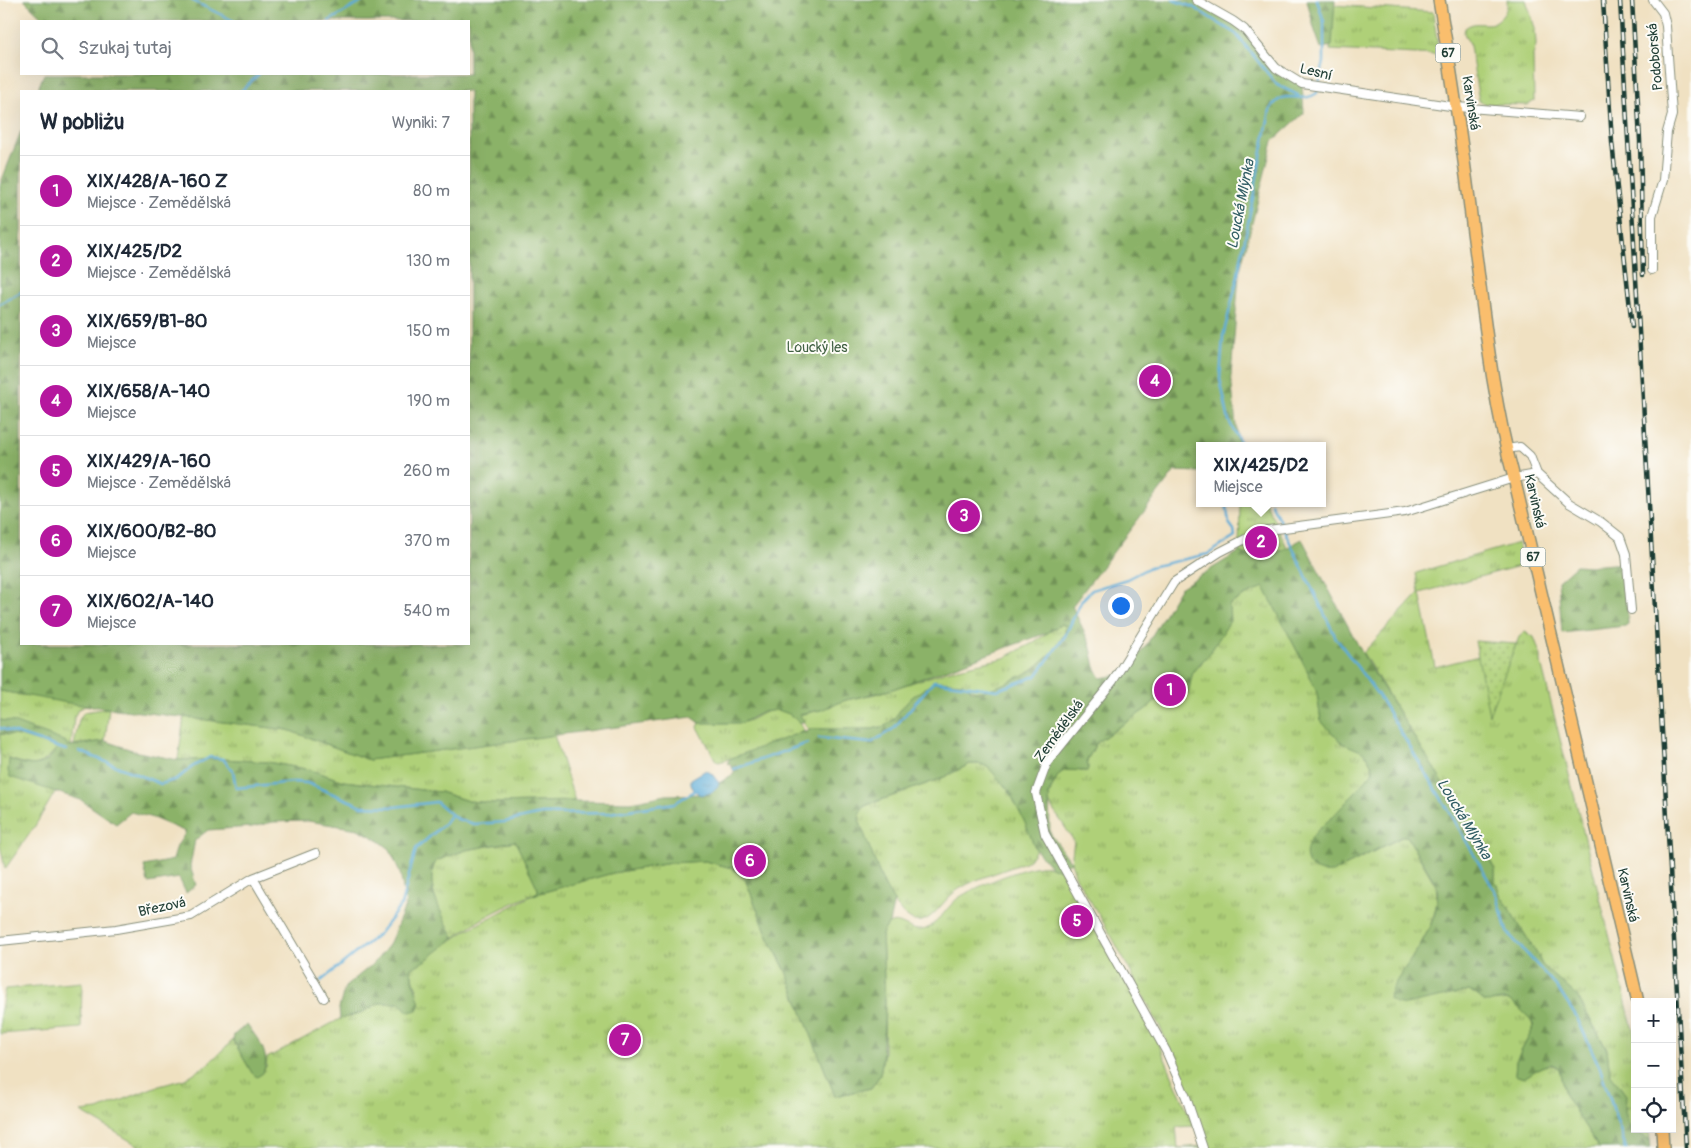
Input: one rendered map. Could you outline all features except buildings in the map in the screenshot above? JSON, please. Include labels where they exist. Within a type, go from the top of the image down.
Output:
[{"type":"main road","name":"Karvinská","points":[[1439,0],[1457,107],[1485,321],[1506,449],[1637,998]]},
{"type":"main road","points":[[1662,1133],[1663,1148]]},
{"type":"street","name":"Lesní","points":[[1196,0],[1244,30],[1276,68],[1302,84],[1457,107],[1580,117]]},
{"type":"street","name":"Podoborská","points":[[1652,270],[1652,216],[1663,180],[1667,132],[1672,115],[1666,26],[1663,13],[1653,0]]},
{"type":"street","points":[[1506,449],[1520,447],[1530,456],[1537,474],[1569,503],[1601,522],[1620,537],[1626,554],[1631,610]]},
{"type":"street","name":"Zemědělská","points":[[1203,1148],[1186,1097],[1166,1051],[1045,834],[1036,793],[1047,763],[1113,681],[1174,582],[1220,552],[1261,531],[1405,512],[1514,478],[1537,474]]},
{"type":"street","name":"Březová","points":[[0,941],[116,929],[191,916],[253,878],[316,853]]},
{"type":"street","points":[[253,878],[324,998]]},
{"type":"green space","name":"Loucký les","points":[[24,0],[1196,0],[1233,21],[1276,68],[1302,84],[1304,113],[1273,141],[1239,274],[1231,376],[1238,442],[1196,442],[1196,472],[1175,471],[1072,606],[1090,644],[1095,667],[1101,678],[1125,674],[1147,644],[1180,588],[1239,552],[1263,561],[1302,539],[1367,662],[1481,843],[1495,870],[1495,880],[1500,894],[1542,965],[1577,996],[1607,1050],[1610,1073],[1626,1095],[1625,1112],[1631,1133],[1638,1133],[1650,1140],[1651,1148],[1599,1148],[1565,1095],[1559,1069],[1556,1066],[1551,1064],[1541,1067],[1524,1078],[1515,1075],[1516,1061],[1534,1027],[1529,1018],[1512,1002],[1505,1000],[1485,1002],[1469,991],[1406,1005],[1395,1003],[1389,999],[1394,984],[1422,941],[1433,920],[1438,897],[1437,886],[1407,836],[1403,836],[1333,872],[1316,870],[1307,861],[1307,847],[1316,832],[1334,816],[1373,772],[1373,768],[1368,757],[1361,751],[1342,743],[1321,721],[1317,693],[1309,674],[1264,587],[1229,605],[1230,621],[1210,653],[1193,671],[1188,693],[1179,700],[1166,698],[1155,701],[1097,742],[1087,760],[1087,771],[1066,770],[1060,773],[1049,793],[1050,833],[1071,862],[1059,869],[1052,868],[1036,850],[1009,791],[988,767],[981,764],[970,764],[940,779],[864,806],[859,820],[884,885],[894,901],[889,923],[882,934],[885,1002],[882,1063],[880,1075],[871,1088],[835,1096],[786,971],[769,939],[745,879],[732,868],[705,861],[671,863],[613,873],[533,895],[538,892],[538,889],[515,841],[466,850],[436,861],[432,880],[433,890],[440,910],[454,938],[426,960],[410,969],[420,1004],[417,1010],[409,1012],[399,1003],[379,1003],[363,1012],[340,1019],[339,1008],[345,987],[374,963],[389,945],[406,904],[400,873],[390,849],[378,840],[358,829],[308,821],[273,822],[252,827],[208,830],[195,840],[190,866],[196,885],[186,893],[179,878],[148,883],[144,866],[173,860],[177,846],[186,832],[153,818],[131,812],[116,824],[81,800],[10,777],[8,771],[9,759],[26,764],[40,764],[48,760],[57,748],[20,736],[0,734],[0,720],[13,722],[66,742],[68,746],[105,741],[138,752],[178,760],[223,759],[267,762],[311,770],[343,781],[440,792],[468,801],[495,803],[631,802],[666,795],[708,794],[714,791],[719,783],[735,773],[731,765],[727,763],[731,758],[810,729],[872,729],[885,726],[893,720],[912,697],[934,682],[960,683],[972,691],[980,692],[1004,684],[1031,671],[1051,654],[1065,633],[1066,626],[1061,624],[1049,632],[890,690],[846,700],[821,710],[799,714],[804,721],[800,723],[789,714],[778,710],[763,712],[742,723],[700,723],[692,717],[369,760],[288,730],[74,704],[0,691],[0,185],[20,134],[20,645],[470,645],[470,90],[37,90],[44,75],[470,75],[470,20],[45,20]]},
{"type":"green space","points":[[1307,0],[1335,0],[1332,46],[1321,48]]},
{"type":"green space","points":[[1507,0],[1526,0],[1535,28],[1536,45],[1533,56],[1534,101],[1528,105],[1485,104],[1479,101],[1470,46],[1464,33],[1465,28],[1469,26],[1493,23],[1499,19],[1506,10]]},
{"type":"green space","points":[[1334,5],[1433,12],[1439,55],[1330,50]]},
{"type":"green space","points":[[1240,507],[1268,507],[1287,547],[1263,561],[1239,552]]},
{"type":"green space","points":[[1518,543],[1523,565],[1420,593],[1435,667],[1479,656],[1489,713],[1519,637],[1525,632],[1534,637],[1541,656],[1541,663],[1631,1022],[1631,1130],[1610,1074],[1607,1049],[1577,996],[1542,965],[1500,894],[1495,880],[1495,870],[1481,843],[1435,772],[1363,653],[1419,593],[1416,573]]},
{"type":"green space","points":[[1625,563],[1628,624],[1625,626],[1562,633],[1558,581],[1576,565],[1589,566]]},
{"type":"green space","points":[[1264,586],[1309,674],[1317,693],[1321,721],[1342,743],[1361,750],[1368,757],[1373,768],[1373,772],[1336,814],[1316,833],[1333,872],[1407,836],[1436,886],[1437,900],[1429,929],[1389,995],[1445,995],[1469,991],[1491,1002],[1510,1000],[1515,1003],[1529,1018],[1534,1027],[1516,1061],[1515,1075],[1524,1078],[1541,1067],[1550,1065],[1559,1069],[1565,1095],[1599,1148],[1209,1148],[1189,1094],[1160,1027],[1112,937],[1076,877],[1071,862],[1074,841],[1052,809],[1049,798],[1051,789],[1061,773],[1070,770],[1087,771],[1087,760],[1097,742],[1155,701],[1166,698],[1179,700],[1188,693],[1193,671],[1201,664],[1229,605]]},
{"type":"green space","points":[[1061,624],[1066,626],[1062,637],[1055,649],[1044,660],[1018,679],[990,690],[978,691],[961,683],[942,681],[901,709],[893,720],[885,726],[872,729],[808,729],[799,715],[821,710],[846,700],[880,693],[954,669],[1004,658],[1031,644]]},
{"type":"green space","points":[[1475,641],[1516,644],[1489,715]]},
{"type":"green space","points":[[0,691],[88,705],[78,709],[74,718],[71,745],[68,746],[13,722],[0,720]]},
{"type":"green space","points":[[109,708],[105,741],[74,745],[79,720],[84,712]]},
{"type":"green space","points":[[778,710],[794,717],[804,731],[752,752],[719,762],[716,761],[698,727],[700,723],[744,722],[767,711]]},
{"type":"green space","points":[[184,717],[288,730],[369,760],[554,735],[575,801],[495,803],[468,801],[440,792],[343,781],[311,770],[267,762],[223,759],[178,760]]},
{"type":"green space","points":[[0,734],[20,736],[58,747],[41,763],[31,765],[9,759],[55,792],[35,826],[5,869],[0,845]]},
{"type":"green space","points":[[970,764],[986,766],[1002,781],[1023,817],[1036,850],[1029,860],[959,889],[927,919],[922,921],[911,920],[891,898],[875,863],[859,820],[860,813],[865,806],[940,779]]},
{"type":"green space","points":[[516,841],[538,892],[484,918],[454,938],[440,910],[433,890],[432,880],[436,861],[466,850]]},
{"type":"green space","points":[[705,861],[732,868],[745,879],[769,939],[786,971],[835,1096],[871,1088],[880,1075],[884,1052],[885,1002],[882,933],[887,926],[897,923],[914,929],[928,928],[958,898],[986,884],[1032,867],[1045,866],[1059,869],[1072,887],[1152,1029],[1194,1126],[1176,1127],[1178,1148],[138,1148],[139,1146],[81,1112],[98,1110],[152,1088],[185,1079],[208,1064],[233,1040],[252,1073],[266,1067],[267,1058],[340,1019],[363,1012],[379,1003],[399,1003],[417,989],[410,969],[467,930],[533,895],[613,873],[671,863]]},
{"type":"green space","points":[[82,982],[81,1028],[0,1034],[0,1014],[5,989]]},
{"type":"green space","points":[[247,1024],[259,1041],[264,1053],[265,1066],[263,1073],[257,1077],[252,1073],[233,1040],[234,1035]]},
{"type":"green space","points":[[1638,1133],[1649,1133],[1650,1140]]},
{"type":"green space","points":[[1202,1146],[1203,1148],[1178,1148]]},
{"type":"water","points":[[706,770],[719,783],[712,792],[700,795],[693,788],[691,779]]},
{"type":"waterway","points":[[191,0],[232,20]]},
{"type":"waterway","points":[[331,20],[365,0]]},
{"type":"waterway","points":[[1173,0],[1193,7],[1236,34],[1277,85],[1298,95]]},
{"type":"waterway","name":"Loucká Mlýnka","points":[[1240,442],[1229,421],[1220,379],[1223,336],[1236,285],[1270,110],[1281,99],[1287,97],[1304,98],[1317,93],[1324,62],[1324,22],[1317,0]]},
{"type":"waterway","points":[[242,90],[258,75]]},
{"type":"waterway","points":[[0,304],[20,293]]},
{"type":"waterway","points":[[819,738],[871,743],[893,729],[934,681],[997,690],[1036,676],[1065,636],[1082,600],[1092,590],[1127,579],[1150,567],[1208,554],[1235,537],[1234,530],[1229,523],[1227,507]]},
{"type":"waterway","name":"Loucká Mlýnka","points":[[1273,507],[1336,638],[1378,695],[1449,811],[1497,895],[1507,932],[1556,986],[1577,1018],[1600,1068],[1626,1148]]},
{"type":"waterway","points":[[0,728],[66,750]]},
{"type":"waterway","points":[[734,769],[808,743]]},
{"type":"waterway","points":[[79,751],[161,784],[177,779],[192,767],[210,757],[223,759],[233,771],[236,788],[293,782],[307,783],[362,806],[394,807],[436,802],[457,819],[474,824],[505,822],[541,814],[609,813],[675,803],[696,790]]},
{"type":"waterway","points":[[321,981],[380,933],[401,905],[416,849],[445,823],[450,815]]},
{"type":"railway","points":[[1603,0],[1612,142],[1632,327]]},
{"type":"railway","points":[[1620,0],[1686,1148]]},
{"type":"railway","points":[[1632,0],[1640,140],[1643,275]]},
{"type":"place","name":"XIX/658/A-140","points":[[1155,381]]},
{"type":"place","name":"XIX/659/B1-80","points":[[964,516]]},
{"type":"place","name":"XIX/425/D2","points":[[1261,542]]},
{"type":"place","name":"XIX/428/A-160 Z","points":[[1170,690]]},
{"type":"place","name":"XIX/600/B2-80","points":[[750,861]]},
{"type":"place","name":"XIX/429/A-160","points":[[1077,921]]},
{"type":"place","name":"XIX/602/A-140","points":[[625,1040]]}]
